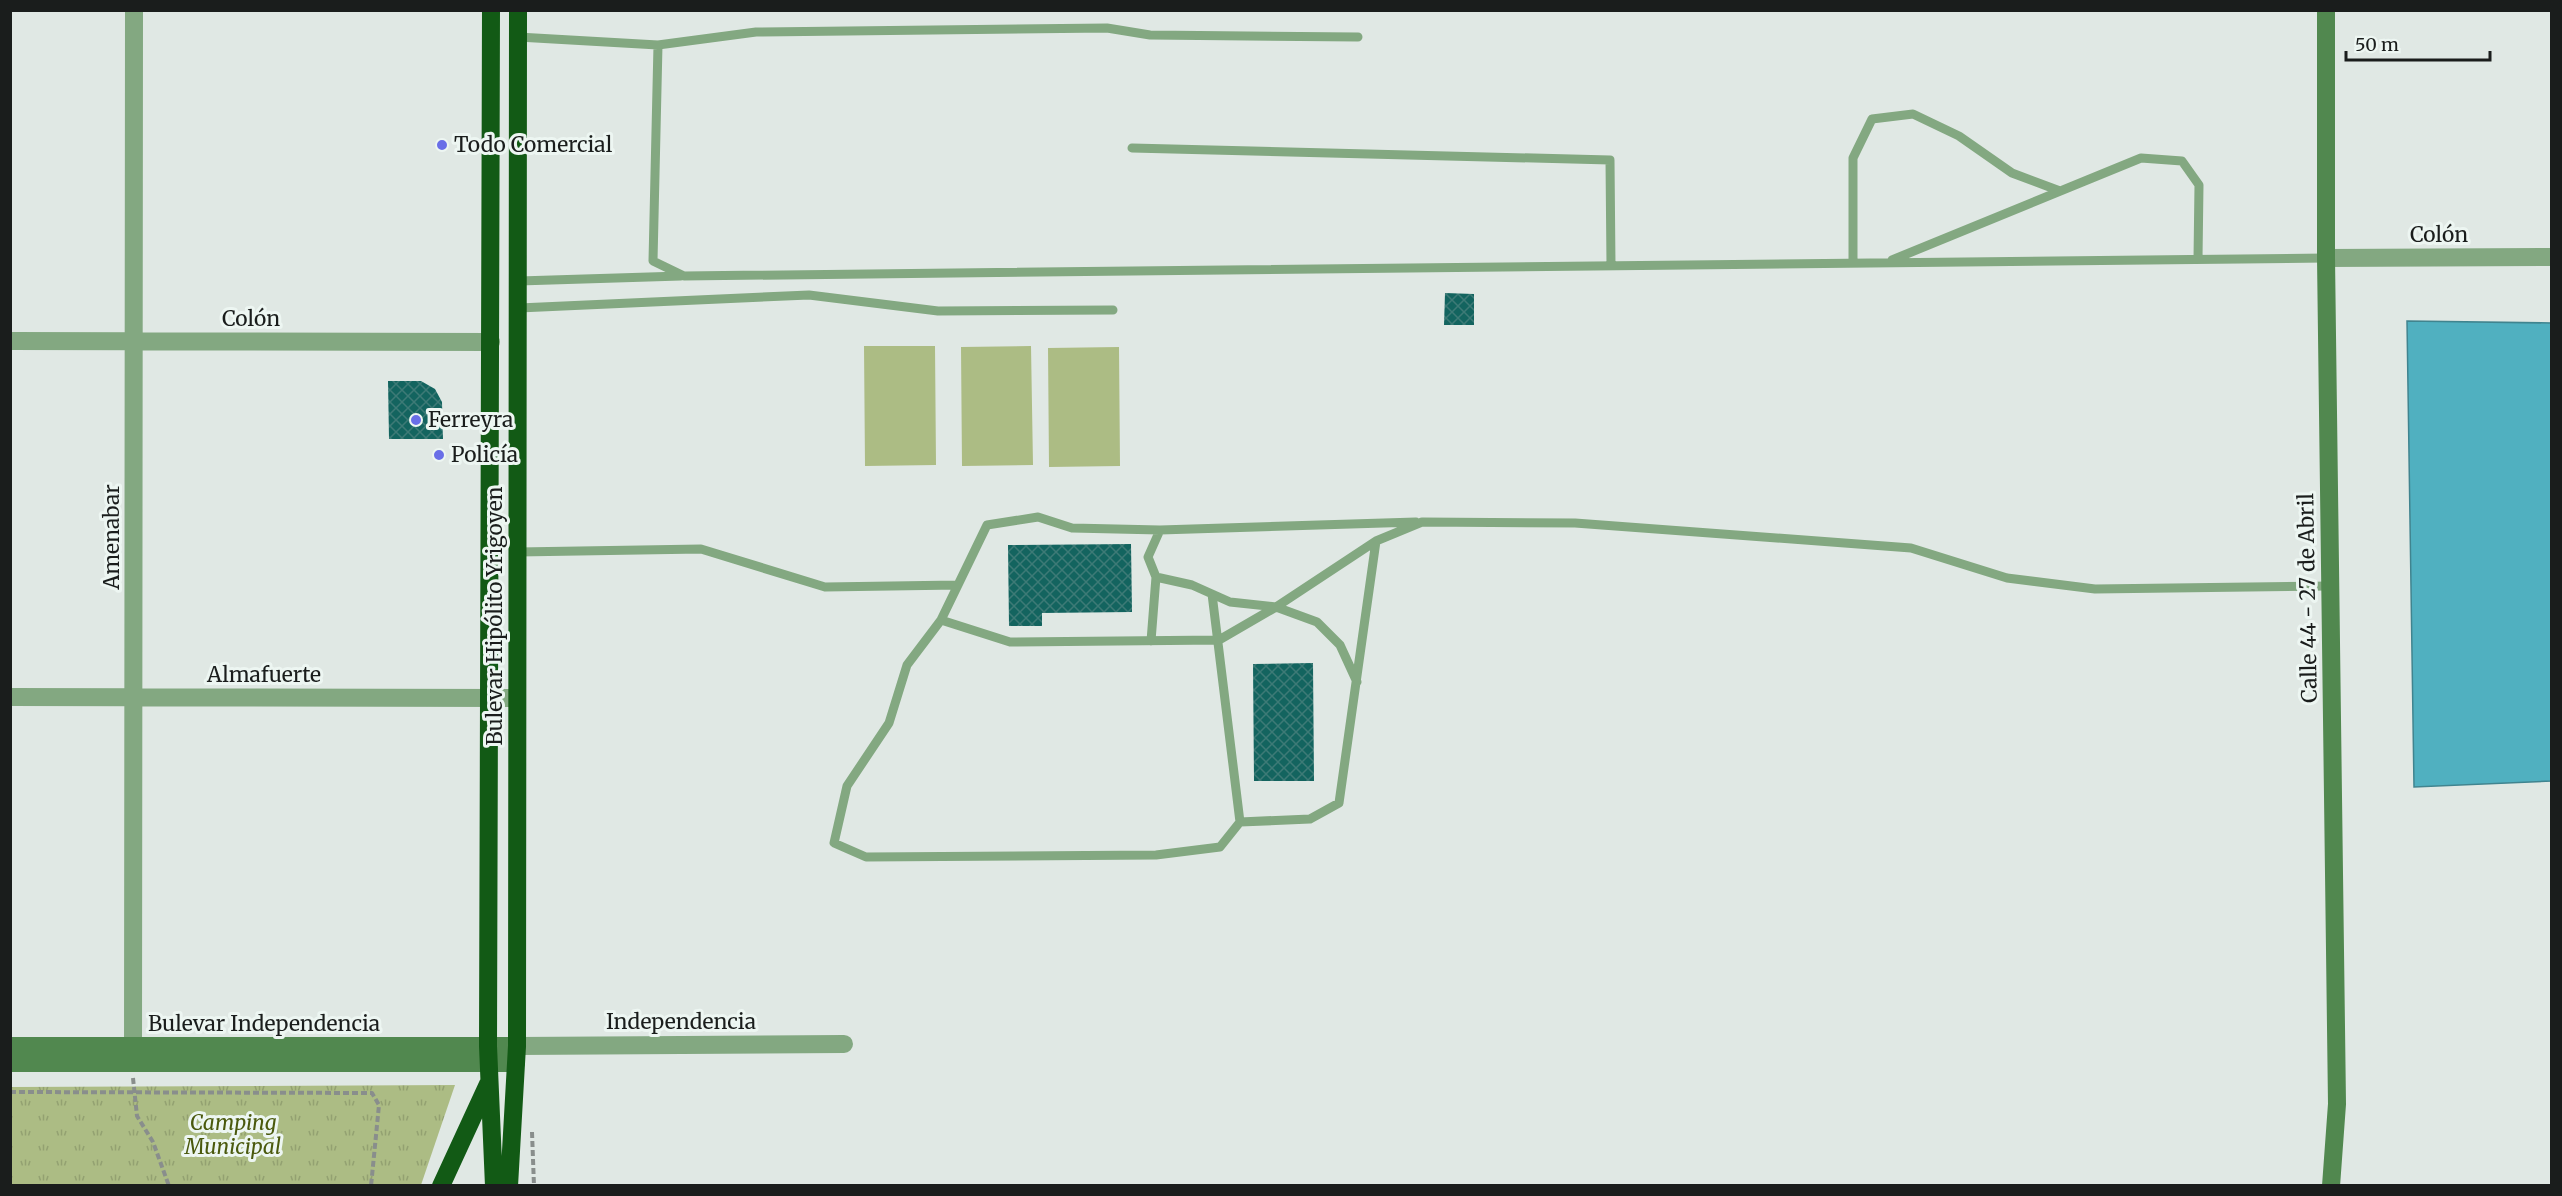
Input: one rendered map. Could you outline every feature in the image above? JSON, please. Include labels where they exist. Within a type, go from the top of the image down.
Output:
[{"type":"highway","name":"Bulevar Hipólito Yrigoyen","points":[[491,10],[491,342],[484,698],[488,1054],[494,1185]]},
{"type":"highway","name":"Bulevar Hipólito Yrigoyen","points":[[509,1185],[517,1054],[518,10]]},
{"type":"highway","points":[[441,1185],[489,1082]]},
{"type":"street","name":"Amenabar","points":[[133,1054],[134,10]]},
{"type":"street","name":"Calle 44 - 27 de Abril","points":[[2326,10],[2326,258],[2337,1104],[2331,1185]]},
{"type":"street","name":"Colón","points":[[2326,258],[2552,257]]},
{"type":"street","name":"Colón","points":[[10,341],[491,342]]},
{"type":"street","name":"Almafuerte","points":[[10,697],[517,698]]},
{"type":"street","name":"Independencia","points":[[517,1054],[844,1044]]},
{"type":"street","name":"Bulevar Independencia","points":[[10,1046],[133,1054],[517,1054]]},
{"type":"street","name":"Bulevar Independencia","points":[[10,1063],[133,1054]]},
{"type":"lane","points":[[518,37],[658,45],[756,32],[1107,27],[1150,35],[1358,37]]},
{"type":"lane","points":[[658,45],[653,261],[684,276]]},
{"type":"lane","points":[[1852,262],[1853,158],[1872,119],[1913,114],[1959,136],[2012,173],[2060,191]]},
{"type":"lane","points":[[1132,148],[1611,160],[1611,265]]},
{"type":"lane","points":[[1888,262],[2141,158],[2182,161],[2199,185],[2198,259]]},
{"type":"lane","points":[[519,281],[684,276],[2326,258]]},
{"type":"lane","points":[[519,308],[808,295],[938,311],[1113,310]]},
{"type":"lane","points":[[1212,594],[1240,822],[1220,847],[1156,855],[866,857],[834,843],[847,786],[889,723],[906,665],[941,620],[987,525],[1038,517],[1072,528],[1160,530],[1422,522],[1575,523],[1911,548],[2007,578],[2095,589],[2330,586]]},
{"type":"lane","points":[[941,620],[1010,642],[1219,640],[1276,607],[1376,541],[1422,522]]},
{"type":"lane","points":[[1151,641],[1156,577],[1148,557],[1160,530]]},
{"type":"lane","points":[[1240,822],[1310,819],[1339,802],[1376,541]]},
{"type":"lane","points":[[518,552],[701,549],[825,587],[958,585]]},
{"type":"lane","points":[[1156,577],[1192,585],[1230,602],[1276,607],[1317,622],[1340,645],[1357,682]]},
{"type":"path","points":[[133,1054],[133,1091],[137,1116],[153,1142],[169,1185]]},
{"type":"path","points":[[10,1092],[372,1093],[379,1105],[371,1185]]},
{"type":"green space","points":[[864,346],[935,346],[936,465],[865,466]]},
{"type":"green space","points":[[1031,346],[1033,465],[962,466],[961,347]]},
{"type":"green space","points":[[1119,347],[1120,466],[1049,467],[1048,348]]},
{"type":"green space","name":"Camping Municipal","points":[[455,1085],[421,1185],[11,1185],[11,1087]]},
{"type":"water","points":[[2407,321],[2551,323],[2551,781],[2414,787]]},
{"type":"building","points":[[1445,293],[1474,294],[1474,325],[1444,325]]},
{"type":"building","name":"Ferreyra","points":[[388,381],[421,381],[435,389],[442,402],[443,439],[389,439]]},
{"type":"building","points":[[1131,544],[1132,612],[1042,613],[1042,626],[1009,626],[1008,545]]},
{"type":"building","points":[[1313,663],[1314,781],[1254,781],[1253,664]]},
{"type":"place","name":"Todo Comercial","points":[[442,145]]},
{"type":"place","name":"Ferreyra","points":[[416,420]]},
{"type":"place","name":"Policía","points":[[439,455]]}]
